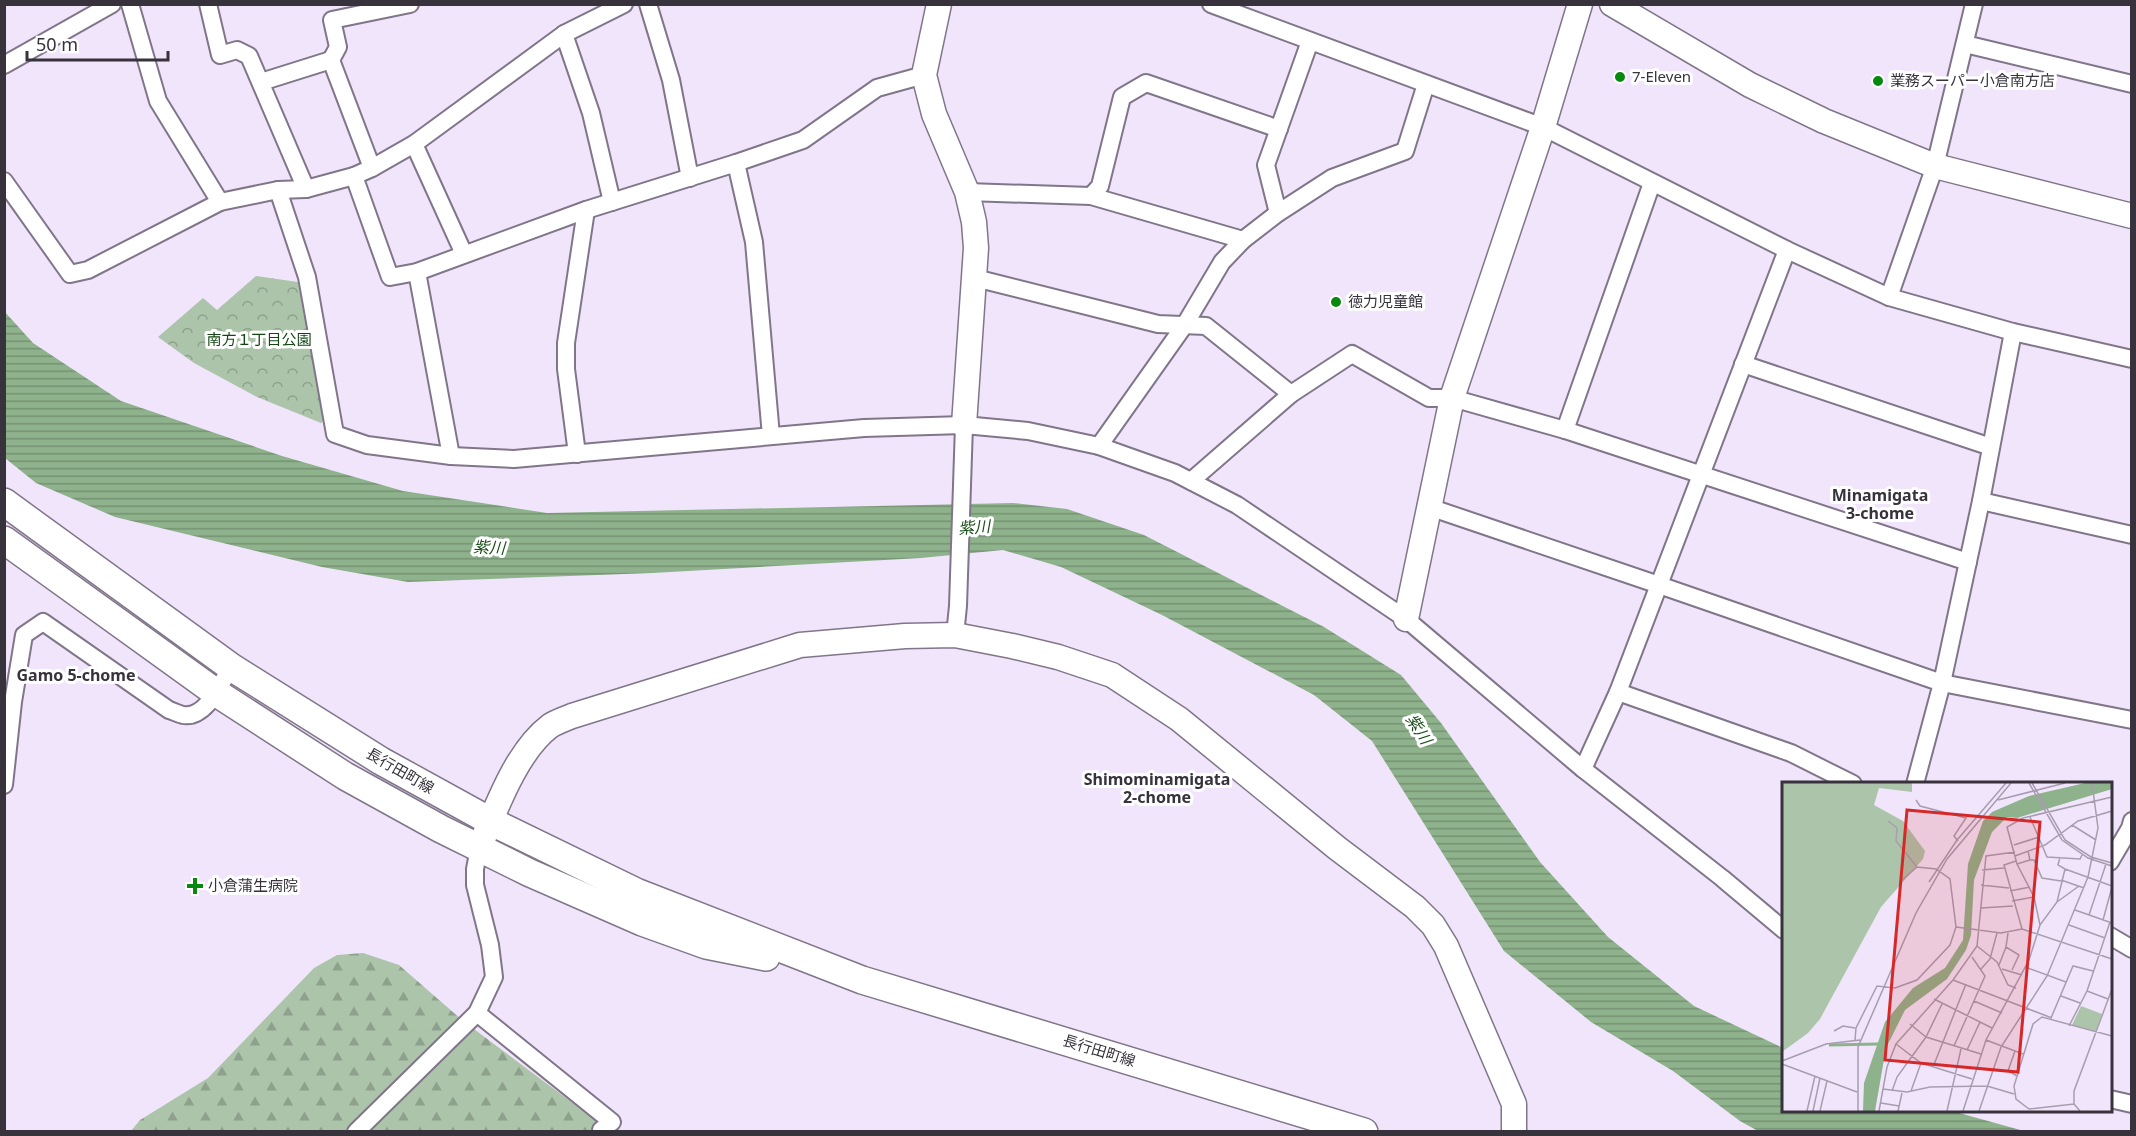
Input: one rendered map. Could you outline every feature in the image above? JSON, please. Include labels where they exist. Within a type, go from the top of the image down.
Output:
[{"type":"main road","name":"長行田町線","points":[[4,502],[231,667],[381,761],[490,821],[636,892],[873,984],[1364,1131]]},
{"type":"main road","name":"長行田町線","points":[[4,540],[214,692],[345,776],[479,848],[642,922],[706,945],[835,970]]},
{"type":"street","points":[[4,65],[112,4]]},
{"type":"street","points":[[129,4],[158,101],[220,202]]},
{"type":"street","points":[[208,4],[220,55],[237,50],[249,56],[306,189]]},
{"type":"street","points":[[261,82],[331,60],[338,47],[332,20],[410,4]]},
{"type":"street","points":[[4,181],[70,274],[88,270],[220,202],[278,190],[306,189],[354,176],[372,168],[414,144],[564,34],[624,4]]},
{"type":"street","points":[[648,4],[671,80],[690,178]]},
{"type":"street","points":[[939,4],[924,75],[934,114],[967,192],[974,222],[976,248],[964,425],[955,635]]},
{"type":"street","points":[[1211,4],[1244,10],[1310,41],[1543,128],[1786,250],[1889,297],[2013,332],[2132,359]]},
{"type":"street","points":[[1407,619],[1452,398],[1543,128],[1580,4]]},
{"type":"street","points":[[1612,4],[1750,85],[1824,122],[1935,166],[2132,216]]},
{"type":"street","points":[[1889,297],[1935,166],[1974,4]]},
{"type":"street","points":[[564,34],[591,113],[612,202]]},
{"type":"street","points":[[1278,213],[1266,165],[1310,41]]},
{"type":"street","points":[[1965,44],[2132,84]]},
{"type":"street","points":[[331,60],[372,168]]},
{"type":"street","points":[[354,176],[390,277],[417,272],[586,210],[803,140],[877,88],[924,75]]},
{"type":"street","points":[[1091,196],[1100,186],[1122,97],[1146,83],[1279,129]]},
{"type":"street","points":[[1099,446],[1184,326],[1222,262],[1243,240],[1278,213],[1332,178],[1405,151],[1426,84]]},
{"type":"street","points":[[414,144],[464,254]]},
{"type":"street","points":[[736,163],[754,242],[771,436]]},
{"type":"street","points":[[1565,430],[1652,183]]},
{"type":"street","points":[[278,190],[307,277],[335,434],[367,444],[451,456],[514,459],[864,428],[964,425],[1028,431],[1099,446],[1175,473],[1237,505],[1407,619],[1583,769],[1782,928]]},
{"type":"street","points":[[967,192],[1091,196],[1243,240]]},
{"type":"street","points":[[578,453],[566,369],[566,343],[586,210]]},
{"type":"street","points":[[1583,769],[1618,692],[1786,250]]},
{"type":"street","points":[[417,272],[451,456]]},
{"type":"street","points":[[975,278],[1158,324],[1206,326],[1291,394]]},
{"type":"street","points":[[1915,782],[1942,683],[1981,501],[2013,332]]},
{"type":"street","points":[[1191,481],[1291,394],[1352,354],[1429,398],[1452,398],[1565,430],[1968,562]]},
{"type":"street","points":[[1743,364],[1991,447]]},
{"type":"street","points":[[1981,501],[2132,535]]},
{"type":"street","points":[[1429,507],[1942,683],[2132,720]]},
{"type":"street","points":[[4,785],[13,702],[24,635],[43,622],[183,715],[194,714],[202,709],[231,667]]},
{"type":"street","points":[[356,1131],[477,1013],[494,977],[490,945],[475,885],[479,848],[519,762],[533,742],[552,725],[572,716],[800,645],[905,636],[955,635],[1012,645],[1059,657],[1112,675],[1179,719],[1337,848],[1414,907],[1433,925],[1446,946],[1514,1104],[1514,1131]]},
{"type":"street","points":[[1618,692],[1791,753],[1851,782]]},
{"type":"street","points":[[2112,859],[2131,826]]},
{"type":"street","points":[[2112,937],[2132,949]]},
{"type":"street","points":[[477,1013],[612,1122],[601,1130]]},
{"type":"street","points":[[2112,1099],[2132,1104]]},
{"type":"green space","name":"南方１丁目公園","points":[[256,276],[298,282],[326,418],[321,423],[257,397],[194,363],[158,337],[203,298],[217,310]]},
{"type":"green space","points":[[363,953],[399,965],[462,1020],[610,1131],[130,1132],[140,1120],[208,1078],[314,968],[337,955]]},
{"type":"water","name":"紫川","points":[[4,311],[33,343],[121,401],[282,456],[403,491],[547,513],[1013,503],[1067,509],[1144,535],[1324,627],[1401,675],[1441,723],[1540,862],[1608,937],[1694,1006],[1782,1048],[1782,1112],[1956,1112],[2024,1131],[1758,1131],[1740,1121],[1673,1071],[1591,1022],[1504,951],[1372,741],[1314,695],[1162,615],[1061,567],[1003,550],[921,558],[652,573],[408,582],[322,567],[115,517],[36,483],[5,458]]},
{"type":"place","name":"7-Eleven","points":[[1620,77]]},
{"type":"place","name":"業務スーパー小倉南方店","points":[[1878,81]]},
{"type":"place","name":"徳力児童館","points":[[1336,302]]},
{"type":"place","name":"小倉蒲生病院","points":[[195,886]]},
{"type":"district","name":"Minamigata 3-chome","points":[[1880,504]]},
{"type":"district","name":"Gamo 5-chome","points":[[76,675]]},
{"type":"district","name":"Shimominamigata 2-chome","points":[[1157,788]]}]
